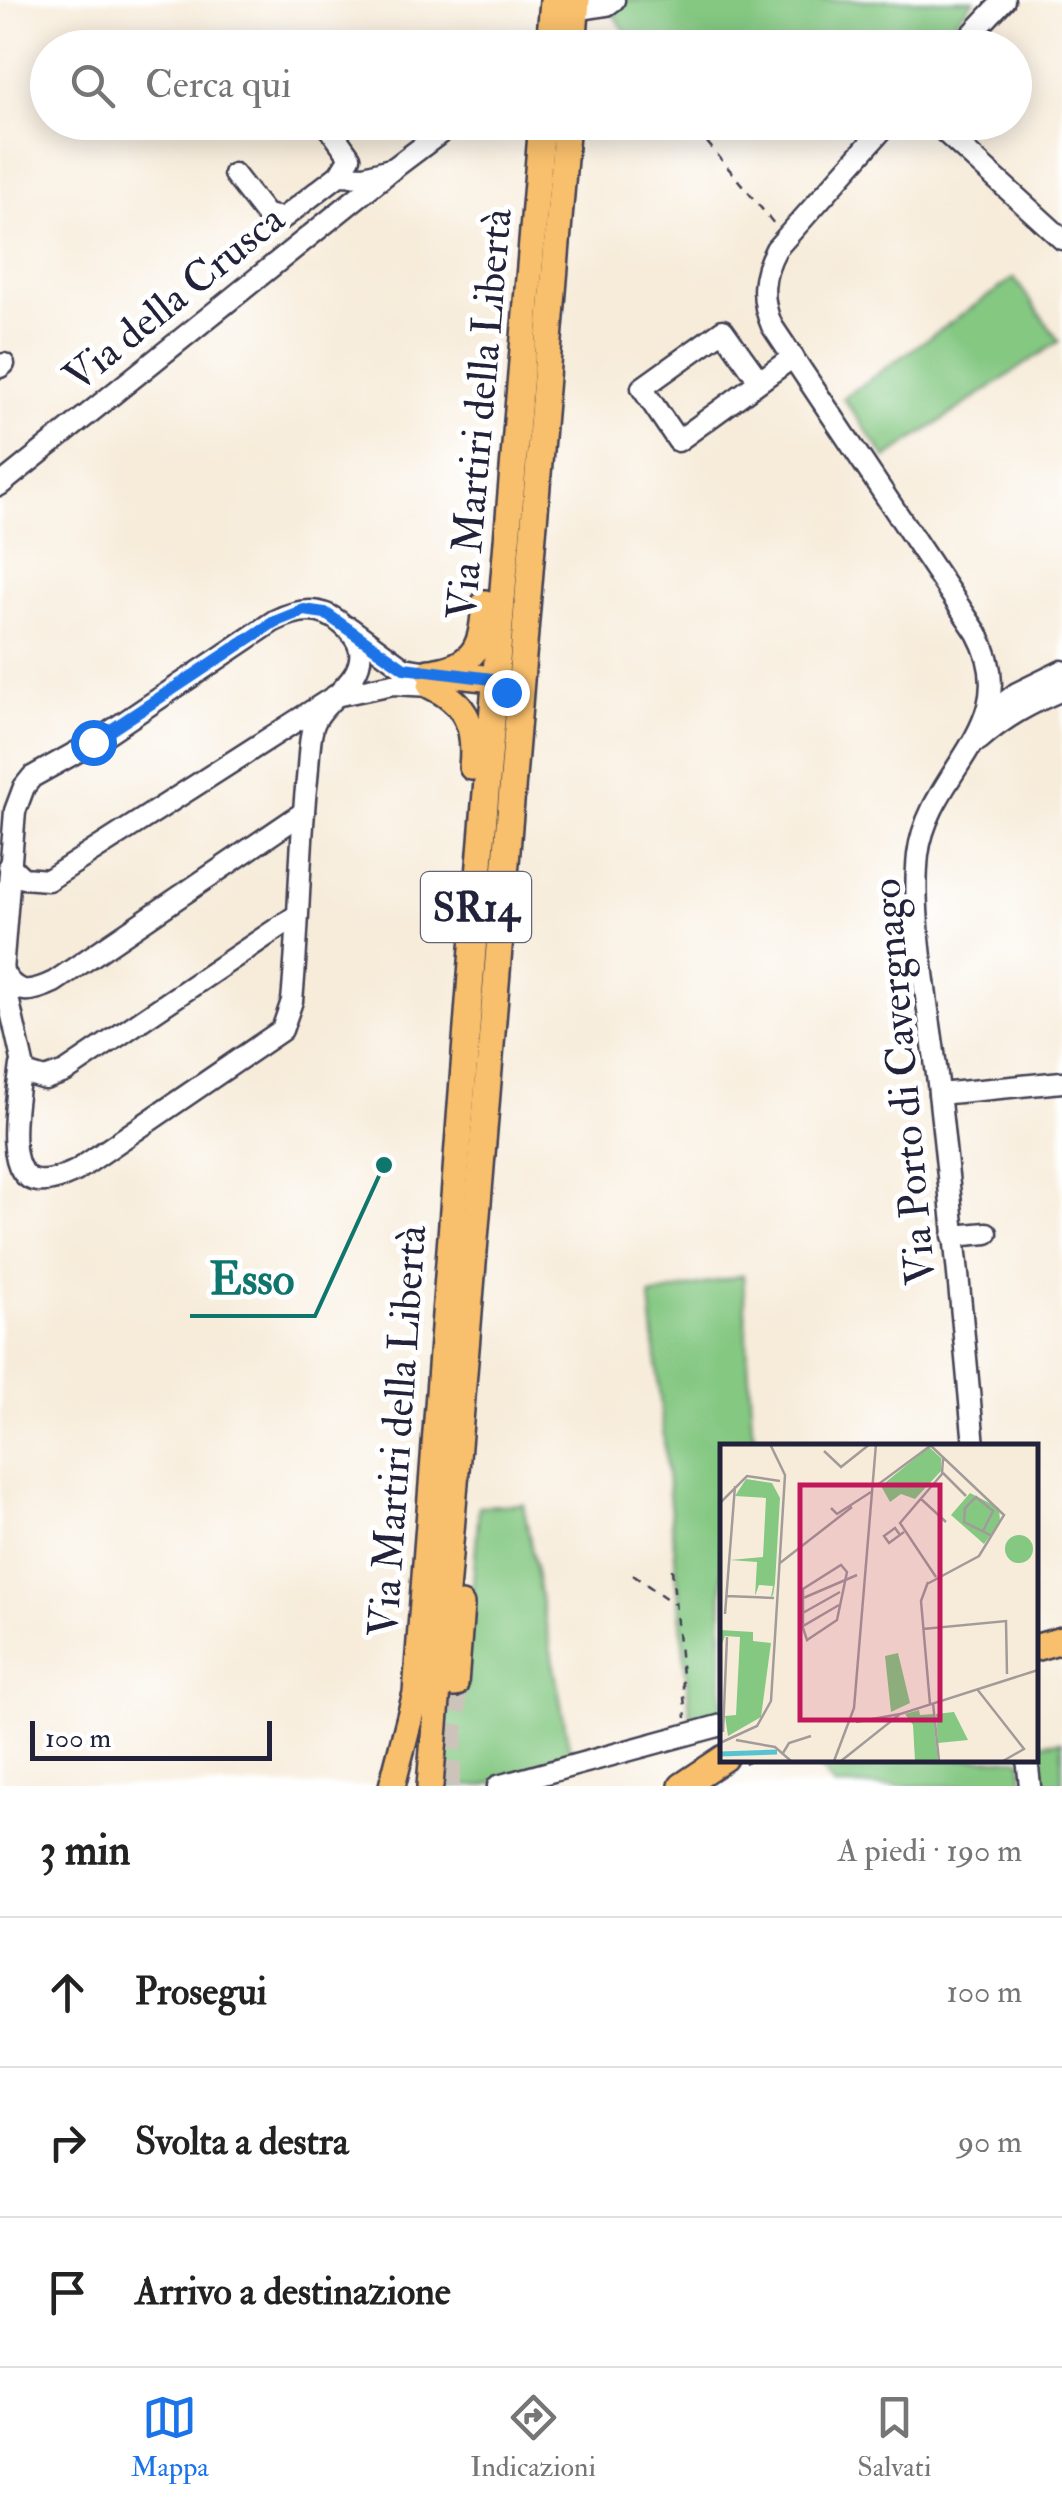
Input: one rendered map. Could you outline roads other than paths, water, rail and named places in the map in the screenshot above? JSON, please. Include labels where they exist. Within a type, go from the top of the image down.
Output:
[{"type":"main road","points":[[557,30],[568,4]]},
{"type":"main road","points":[[568,4],[571,30]]},
{"type":"main road","name":"Via Martiri della Libertà","points":[[392,1786],[416,1693],[540,140]]},
{"type":"main road","name":"Via Martiri della Libertà","points":[[430,1786],[565,140]]},
{"type":"main road","points":[[430,679],[464,661],[481,640],[496,492],[515,442]]},
{"type":"main road","points":[[497,684],[511,664],[527,495],[538,476]]},
{"type":"main road","points":[[430,679],[497,684]]},
{"type":"main road","points":[[430,679],[458,702],[473,730],[466,855],[474,936]]},
{"type":"main road","points":[[497,684],[508,703],[498,843],[500,946]]},
{"type":"main road","name":"Via Martiri della Libertà","points":[[455,1684],[488,1256],[489,1081]]},
{"type":"main road","points":[[1037,1647],[1062,1640]]},
{"type":"main road","name":"SR14","points":[[412,1786],[416,1693]]},
{"type":"main road","points":[[682,1786],[720,1761]]},
{"type":"street","points":[[568,4],[607,5],[614,0]]},
{"type":"street","points":[[976,30],[1004,0]]},
{"type":"street","points":[[234,174],[266,215],[283,218],[339,176],[350,158],[338,140]]},
{"type":"street","name":"Via della Crusca","points":[[0,485],[431,140]]},
{"type":"street","name":"Via Porto di Cavergnago","points":[[872,140],[784,236],[769,262],[764,298],[772,326],[984,646],[992,682],[978,734],[926,819],[918,861],[924,963],[974,1444]]},
{"type":"street","points":[[954,140],[1062,240]]},
{"type":"street","points":[[339,176],[365,176],[394,168]]},
{"type":"street","points":[[758,379],[723,330],[642,388],[678,441],[792,357]]},
{"type":"street","points":[[340,622],[356,640],[360,658],[347,684],[313,726],[292,1002],[282,1030],[76,1171],[52,1180],[25,1177],[14,1152],[20,1065],[2,970],[15,811],[32,778],[292,612],[314,610],[340,622],[397,663],[430,679]]},
{"type":"street","points":[[984,646],[1030,696],[1054,693]]},
{"type":"street","points":[[382,686],[382,668],[397,663]]},
{"type":"street","points":[[978,734],[1022,690],[1062,671]]},
{"type":"street","points":[[10,865],[30,881],[48,880],[335,696],[430,679]]},
{"type":"street","points":[[978,734],[1054,693]]},
{"type":"street","points":[[2,970],[10,985],[18,990],[28,992],[54,982],[304,812]]},
{"type":"street","points":[[20,1065],[24,1073],[45,1079],[65,1072],[297,915]]},
{"type":"street","points":[[939,1094],[1062,1082]]},
{"type":"street","points":[[953,1236],[988,1233]]},
{"type":"street","points":[[498,1786],[720,1726]]},
{"type":"street","points":[[1027,1761],[1030,1786]]},
{"type":"tunnel","points":[[447,1786],[455,1684]]},
{"type":"place","name":"Esso","points":[[384,1165]]}]
